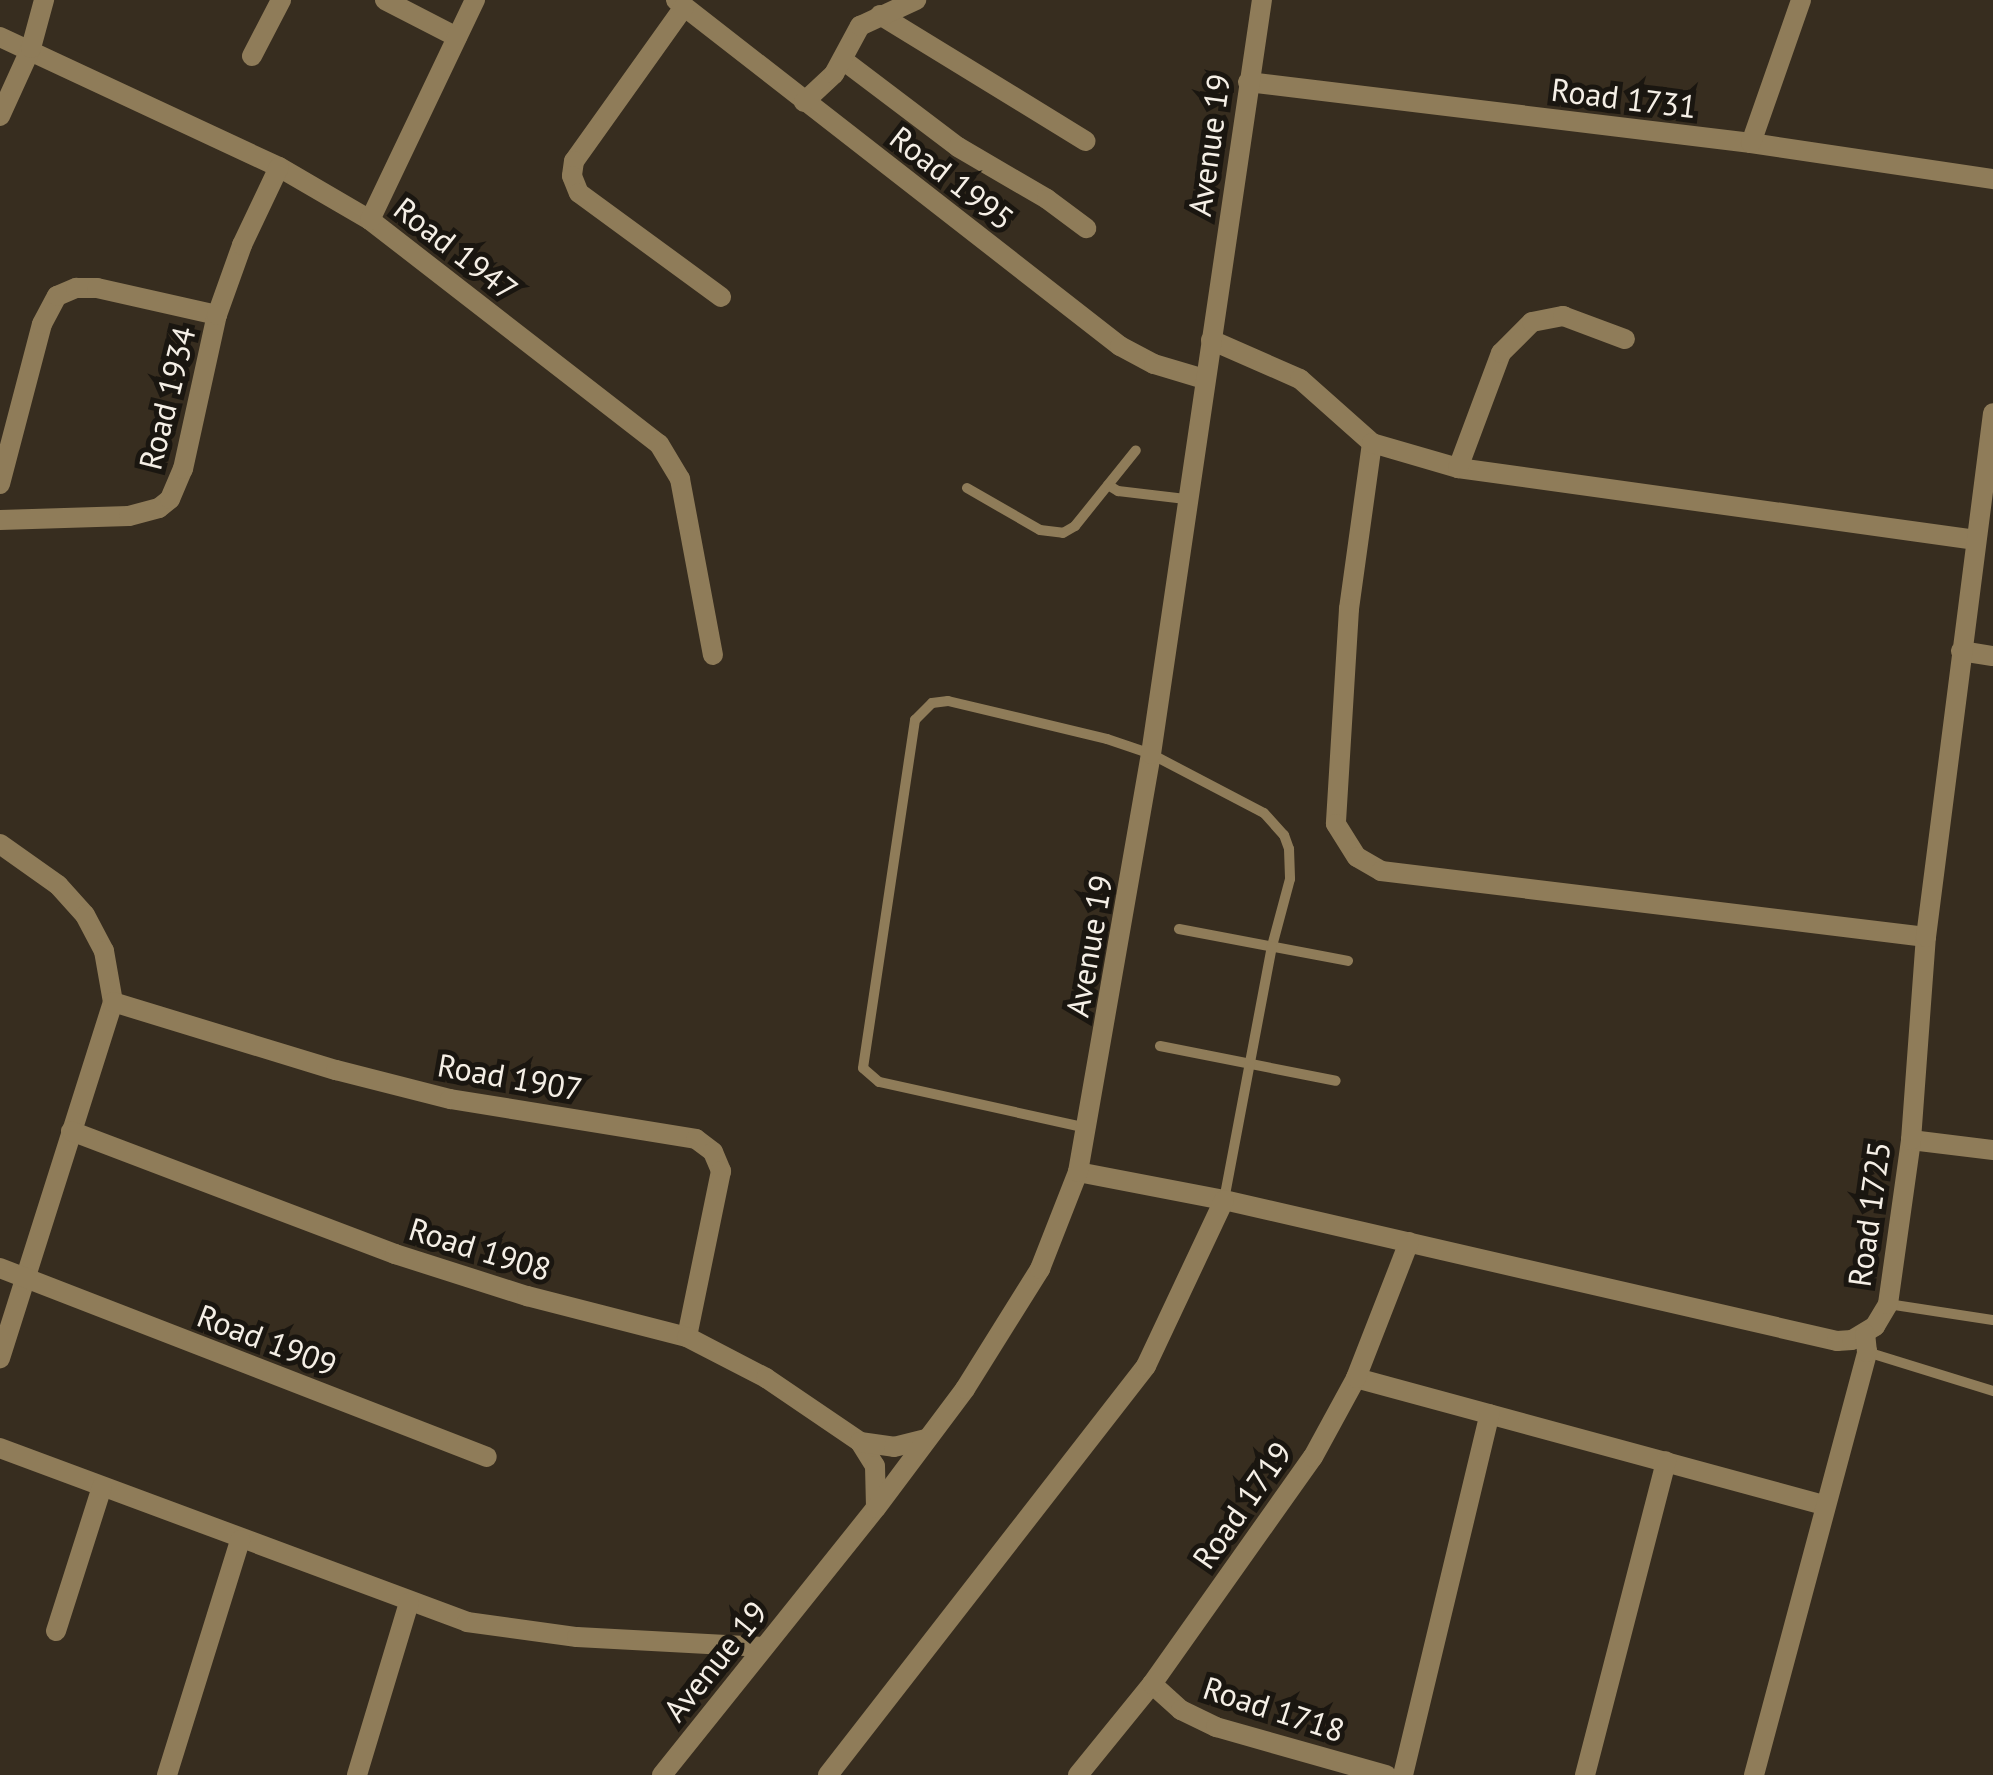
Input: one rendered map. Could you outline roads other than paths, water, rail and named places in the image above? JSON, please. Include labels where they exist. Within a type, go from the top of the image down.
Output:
[{"type":"street","points":[[0,116],[31,48],[44,0]]},
{"type":"street","points":[[252,56],[281,0]]},
{"type":"street","points":[[385,0],[457,37]]},
{"type":"street","points":[[370,220],[475,0]]},
{"type":"street","points":[[804,102],[843,60],[853,34],[880,15],[916,0]]},
{"type":"street","name":"Avenue 19","points":[[662,1775],[876,1508],[965,1389],[1040,1269],[1078,1172],[1152,754],[1186,499],[1262,0]]},
{"type":"street","points":[[1751,144],[1802,0]]},
{"type":"street","points":[[680,3],[574,162],[572,176],[579,193],[722,296]]},
{"type":"street","name":"Road 1995","points":[[680,3],[1120,346],[1154,364],[1204,379]]},
{"type":"street","points":[[880,15],[1086,141]]},
{"type":"street","name":"Road 1947","points":[[0,37],[31,48],[278,167],[370,220],[660,444],[680,479],[713,654]]},
{"type":"street","points":[[843,60],[958,147],[1047,198],[1086,228]]},
{"type":"street","name":"Road 1731","points":[[1248,82],[1751,144],[1993,179]]},
{"type":"street","name":"Road 1934","points":[[0,520],[129,516],[159,508],[170,499],[183,469],[218,315],[242,245],[278,167]]},
{"type":"street","name":"Road 1934","points":[[0,484],[42,324],[56,296],[76,288],[97,288],[218,315]]},
{"type":"street","points":[[1458,468],[1501,353],[1532,322],[1563,316],[1625,339]]},
{"type":"street","points":[[1211,340],[1300,379],[1372,443],[1458,468],[1976,540]]},
{"type":"street","name":"Road 1725","points":[[1078,1172],[1224,1200],[1824,1338],[1866,1343],[1888,1304],[1910,1140],[1926,937],[1993,413]]},
{"type":"street","points":[[1372,443],[1346,638],[1336,824],[1357,857],[1381,871],[1926,937]]},
{"type":"street","points":[[1960,651],[1993,656]]},
{"type":"street","points":[[0,844],[58,884],[85,915],[104,951],[113,1002],[0,1358]]},
{"type":"street","name":"Road 1907","points":[[113,1002],[413,1090],[696,1139],[713,1152],[721,1171],[687,1337]]},
{"type":"street","name":"Road 1908","points":[[71,1131],[395,1254],[527,1296],[687,1337],[766,1378],[860,1442]]},
{"type":"street","points":[[1910,1140],[1993,1150]]},
{"type":"street","points":[[828,1775],[1146,1366],[1224,1200]]},
{"type":"street","name":"Road 1719","points":[[1078,1775],[1152,1684],[1313,1456],[1356,1378],[1409,1242]]},
{"type":"street","name":"Road 1909","points":[[0,1268],[487,1458]]},
{"type":"street","points":[[1754,1775],[1866,1343]]},
{"type":"street","points":[[1356,1378],[1826,1505]]},
{"type":"street","points":[[1403,1775],[1490,1414]]},
{"type":"street","points":[[860,1442],[894,1448],[927,1439]]},
{"type":"street","points":[[860,1442],[875,1466],[876,1508]]},
{"type":"street","points":[[0,1448],[467,1622],[514,1631],[764,1647]]},
{"type":"street","points":[[1585,1775],[1666,1461]]},
{"type":"street","points":[[56,1631],[102,1486]]},
{"type":"street","points":[[167,1775],[240,1540]]},
{"type":"street","points":[[357,1775],[409,1603]]},
{"type":"street","name":"Road 1718","points":[[1152,1684],[1181,1710],[1216,1727],[1386,1775]]},
{"type":"lane","points":[[967,488],[1040,530],[1056,535],[1075,526],[1136,450]]},
{"type":"lane","points":[[1108,485],[1118,491],[1186,499]]},
{"type":"lane","points":[[1088,1128],[880,1082],[864,1068],[916,720],[925,707],[948,701],[1107,738],[1152,754],[1264,813],[1284,836],[1289,849],[1290,879],[1272,946],[1224,1200]]},
{"type":"lane","points":[[1179,929],[1348,961]]},
{"type":"lane","points":[[1160,1046],[1336,1081]]},
{"type":"lane","points":[[1888,1304],[1993,1320]]},
{"type":"lane","points":[[1866,1343],[1993,1391]]}]
